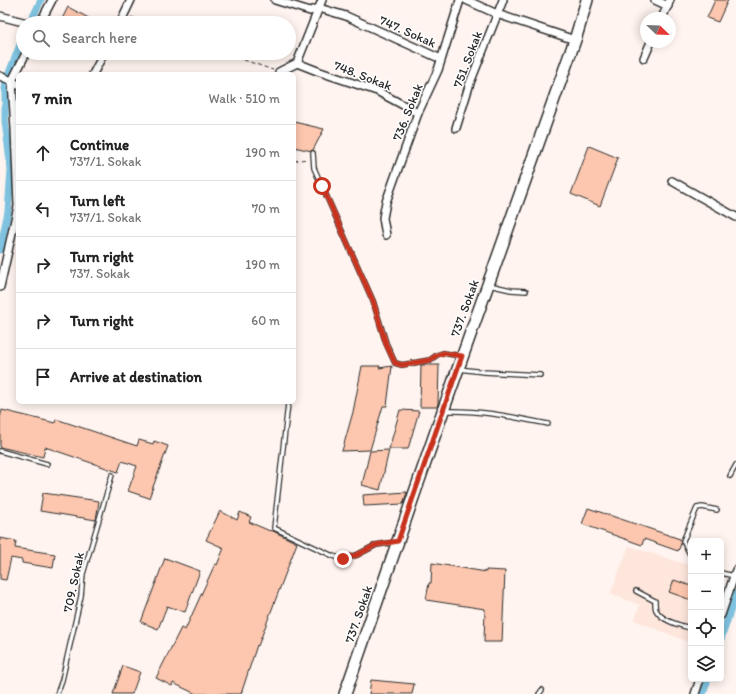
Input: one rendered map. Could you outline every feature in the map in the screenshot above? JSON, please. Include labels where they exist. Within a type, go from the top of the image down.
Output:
[{"type":"street","points":[[44,16],[52,0]]},
{"type":"street","points":[[125,14],[131,0]]},
{"type":"street","name":"747. Sokak","points":[[275,0],[310,11],[319,8],[346,16],[442,59]]},
{"type":"street","points":[[279,72],[297,63],[322,0]]},
{"type":"street","name":"736. Sokak","points":[[386,235],[383,218],[386,202],[418,113],[442,59],[460,0]]},
{"type":"street","points":[[466,0],[497,14],[575,40]]},
{"type":"street","name":"751. Sokak","points":[[456,128],[470,83],[503,0]]},
{"type":"street","name":"737. Sokak","points":[[345,694],[443,410],[575,40],[587,0]]},
{"type":"street","points":[[655,0],[669,3]]},
{"type":"street","points":[[0,16],[16,20]]},
{"type":"street","points":[[644,58],[648,48]]},
{"type":"street","points":[[18,72],[23,60]]},
{"type":"street","points":[[94,72],[100,60]]},
{"type":"street","name":"748. Sokak","points":[[297,63],[377,91],[418,113]]},
{"type":"street","points":[[0,76],[14,82],[16,155]]},
{"type":"street","points":[[672,180],[736,217]]},
{"type":"street","points":[[0,287],[16,215]]},
{"type":"street","points":[[723,610],[735,573]]},
{"type":"street","points":[[695,694],[699,682]]},
{"type":"lane","points":[[313,153],[314,168],[373,301],[386,344],[395,363],[402,365],[430,360],[443,353],[462,356]]},
{"type":"lane","points":[[488,284],[511,290],[526,290]]},
{"type":"lane","points":[[458,368],[484,372],[540,375]]},
{"type":"lane","points":[[288,404],[274,528],[332,556],[343,559],[357,555],[376,545],[398,541]]},
{"type":"lane","points":[[443,410],[470,410],[511,416],[548,424]]},
{"type":"lane","points":[[0,451],[47,464]]},
{"type":"lane","points":[[730,476],[736,465]]},
{"type":"lane","name":"709. Sokak","points":[[57,694],[62,680],[81,596],[83,574],[112,475]]},
{"type":"lane","points":[[688,550],[683,541],[697,508],[702,507],[717,510]]},
{"type":"lane","points":[[724,572],[735,573]]},
{"type":"lane","points":[[636,591],[654,601],[656,610],[662,618],[688,627]]},
{"type":"lane","points":[[539,694],[542,690]]},
{"type":"path","points":[[125,14],[130,16]]},
{"type":"path","points":[[244,60],[279,72]]},
{"type":"path","points":[[296,161],[313,158]]},
{"type":"shaded area","points":[[629,546],[688,565],[688,642],[634,620],[640,605],[610,594]]},
{"type":"building","points":[[715,0],[728,0],[718,22],[707,18]]},
{"type":"building","points":[[68,7],[85,16],[64,16]]},
{"type":"building","points":[[296,122],[324,129],[313,150],[311,151],[296,147]]},
{"type":"building","points":[[589,146],[618,158],[600,206],[571,194]]},
{"type":"building","points":[[421,365],[439,365],[437,407],[420,407]]},
{"type":"building","points":[[362,366],[380,366],[379,368],[392,366],[387,406],[383,406],[370,450],[342,451],[353,412]]},
{"type":"building","points":[[2,410],[55,423],[56,419],[137,446],[139,440],[153,444],[154,441],[168,446],[149,498],[128,491],[137,466],[122,461],[118,472],[45,447],[43,457],[0,447],[0,418]]},
{"type":"building","points":[[400,410],[419,411],[408,449],[389,449]]},
{"type":"building","points":[[389,450],[380,490],[362,485],[370,451]]},
{"type":"building","points":[[407,492],[403,504],[364,506],[363,495]]},
{"type":"building","points":[[43,493],[99,501],[96,520],[40,511]]},
{"type":"building","points":[[588,508],[680,539],[681,544],[678,551],[644,539],[642,545],[582,524]]},
{"type":"building","points":[[220,511],[237,520],[240,512],[251,517],[249,522],[270,531],[271,530],[297,543],[258,646],[257,645],[241,694],[196,694],[173,683],[172,686],[156,678],[181,628],[185,630],[215,564],[217,565],[224,548],[206,540]]},
{"type":"building","points":[[0,538],[16,541],[15,548],[55,554],[53,568],[22,563],[22,560],[11,558],[6,580],[0,579]]},
{"type":"building","points":[[165,558],[200,571],[185,612],[167,606],[158,629],[141,622]]},
{"type":"building","points":[[432,563],[486,572],[486,570],[505,571],[502,642],[484,642],[485,609],[426,600],[429,583],[431,583]]},
{"type":"building","points":[[674,580],[688,585],[688,599],[669,592]]},
{"type":"building","points":[[123,666],[140,672],[132,694],[113,694]]},
{"type":"building","points":[[371,680],[414,684],[412,694],[369,694]]},
{"type":"waterway","points":[[33,16],[41,0]]},
{"type":"waterway","points":[[0,250],[8,211],[11,169],[5,121],[5,83],[16,55]]},
{"type":"waterway","points":[[724,630],[736,594]]},
{"type":"waterway","points":[[703,694],[707,682]]},
{"type":"route","points":[[322,186],[373,301],[386,344],[395,363],[402,365],[430,360],[443,353],[462,356],[398,541],[376,545],[357,555],[343,559]]}]
